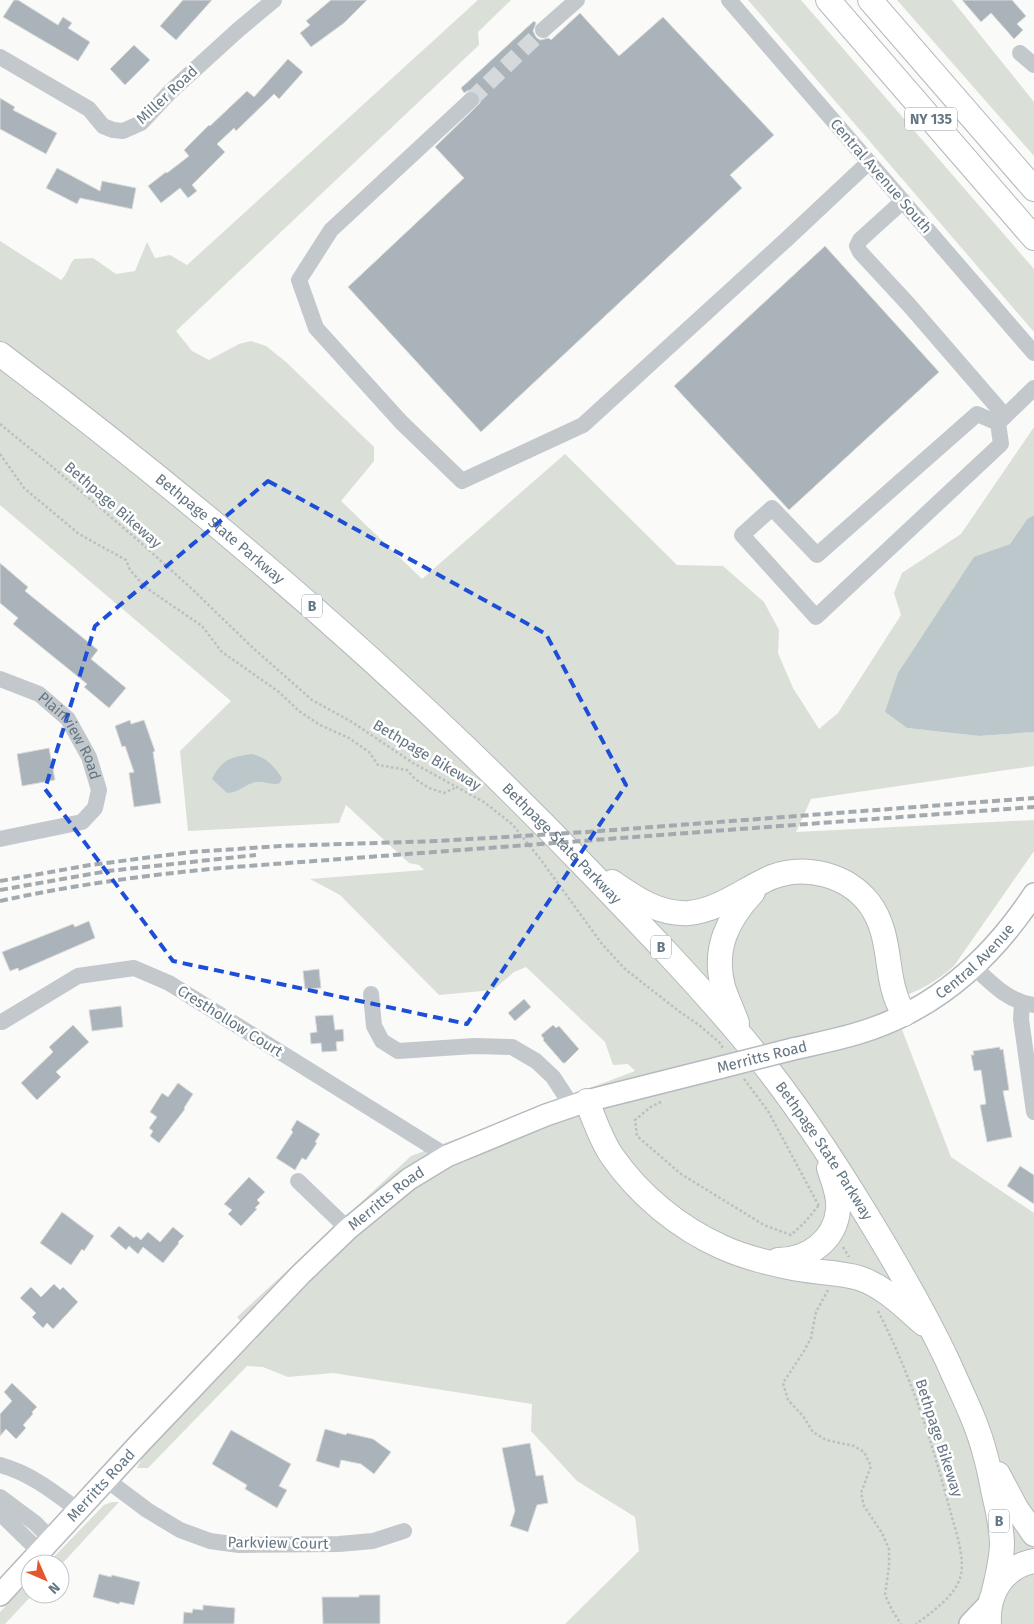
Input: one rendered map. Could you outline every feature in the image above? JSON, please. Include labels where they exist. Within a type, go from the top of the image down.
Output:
[{"type":"highway","name":"NY 135","points":[[828,0],[1034,238]]},
{"type":"highway","name":"NY 135","points":[[870,0],[1034,189]]},
{"type":"highway","name":"Bethpage State Parkway","points":[[0,354],[133,456],[282,579],[449,732],[535,816],[687,974],[732,1057],[780,1085],[824,1147],[880,1237],[935,1333],[985,1451],[1016,1508],[1034,1534]]},
{"type":"highway","points":[[576,858],[639,900],[657,908],[688,913],[712,908],[781,874],[811,872],[835,878],[858,892],[875,913],[882,926],[893,989],[904,1014]]},
{"type":"highway","points":[[732,1057],[720,961],[721,948],[729,923],[741,904],[761,883]]},
{"type":"highway","points":[[579,1103],[599,1130],[611,1155],[631,1180],[658,1206],[690,1231],[724,1248],[789,1268],[842,1263],[860,1278],[890,1295],[935,1333]]},
{"type":"highway","points":[[762,1260],[790,1260],[800,1257],[820,1245],[833,1229],[838,1210],[838,1201],[824,1147]]},
{"type":"highway","name":"Bethpage State Parkway","points":[[985,1451],[998,1513],[1002,1543],[991,1606]]},
{"type":"highway","points":[[991,1606],[999,1583],[1012,1570],[1034,1560]]},
{"type":"main road","name":"Central Avenue","points":[[904,1014],[937,996],[974,967],[1003,936],[1034,894]]},
{"type":"main road","name":"Merritts Road","points":[[0,1595],[301,1274],[348,1229],[409,1179],[447,1156],[546,1114],[579,1103],[732,1057],[793,1049],[871,1030],[904,1014]]},
{"type":"main road","points":[[970,1624],[991,1606]]},
{"type":"street","name":"Miller Road","points":[[0,57],[89,109],[103,126],[123,131],[141,123],[170,92],[274,0]]},
{"type":"street","points":[[543,30],[577,0]]},
{"type":"street","name":"Central Avenue South","points":[[729,0],[1034,353]]},
{"type":"street","points":[[1020,53],[1034,65]]},
{"type":"street","points":[[471,100],[332,230],[299,280],[316,328],[401,422],[462,481],[582,424],[788,238],[869,162]]},
{"type":"street","points":[[903,201],[860,240],[858,246],[860,252],[909,305],[1002,419],[1001,444],[816,618],[742,535],[772,508],[817,555],[977,414],[1002,419]]},
{"type":"street","points":[[1002,419],[1034,388]]},
{"type":"street","name":"Plainview Road","points":[[0,679],[39,694],[68,719],[89,757],[99,790],[95,808],[82,822],[0,839]]},
{"type":"street","points":[[974,967],[993,986],[1028,1004],[1021,1019],[1034,1112]]},
{"type":"street","name":"Cresthollow Court","points":[[2,1022],[78,976],[134,968],[169,983],[447,1156]]},
{"type":"street","points":[[371,994],[374,1026],[382,1041],[398,1051],[474,1046],[512,1047],[536,1060],[579,1103]]},
{"type":"street","points":[[298,1181],[348,1229]]},
{"type":"street","points":[[0,1465],[36,1479],[79,1511]]},
{"type":"street","name":"Parkview Court","points":[[108,1480],[147,1510],[180,1530],[210,1540],[239,1545],[339,1544],[373,1541],[404,1530]]},
{"type":"street","points":[[0,1497],[35,1523],[46,1546]]},
{"type":"street","points":[[0,1513],[46,1546]]},
{"type":"path","name":"Bethpage Bikeway","points":[[0,424],[140,542],[252,647],[312,700],[352,722],[413,763],[484,802],[512,824],[541,860],[602,944],[625,969],[699,1025],[719,1042],[732,1057],[768,1111],[819,1205],[791,1235],[764,1225],[681,1174],[637,1136],[635,1120],[652,1106],[668,1098]]},
{"type":"path","points":[[0,454],[24,488],[79,534],[126,560],[130,570],[145,587],[202,626],[222,652],[279,692],[299,710],[320,725],[349,738],[369,752],[378,765],[407,770],[415,779],[429,788],[444,793],[457,788]]},
{"type":"path","points":[[860,1278],[842,1263],[816,1312],[811,1338],[783,1384],[788,1400],[803,1416],[813,1432],[826,1440],[854,1446],[864,1452],[871,1466],[861,1493],[864,1506],[882,1533],[889,1549],[890,1566],[885,1595],[901,1624]]},
{"type":"path","name":"Bethpage Bikeway","points":[[878,1310],[915,1397],[934,1451],[958,1540],[962,1563],[960,1578],[946,1600],[916,1624]]},
{"type":"highlighted area","points":[[268,481],[546,634],[626,785],[467,1024],[173,961],[45,789],[95,626]]},
{"type":"shaded area","points":[[478,0],[511,0],[478,32],[479,45],[176,331],[192,351],[209,360],[239,344],[251,341],[266,346],[286,362],[374,447],[374,461],[341,501],[422,579],[565,454],[677,565],[723,566],[764,602],[779,630],[778,653],[793,688],[819,729],[838,713],[901,615],[894,593],[902,573],[961,534],[1034,427],[1034,515],[1027,519],[1010,544],[974,558],[885,712],[907,728],[979,736],[1034,732],[1034,766],[811,799],[796,832],[1034,820],[1034,851],[954,966],[924,987],[891,1001],[951,1157],[1034,1213],[1034,1624],[565,1624],[639,1551],[635,1517],[577,1481],[531,1431],[532,1404],[333,1373],[288,1377],[263,1367],[247,1366],[148,1468],[137,1468],[143,1456],[257,1338],[237,1317],[411,1156],[635,1071],[628,1064],[613,1065],[605,1042],[526,967],[514,972],[493,990],[439,995],[340,895],[310,879],[424,870],[419,865],[409,863],[346,805],[339,823],[188,831],[180,751],[231,701],[0,505],[0,241],[61,280],[74,259],[93,258],[116,274],[135,271],[147,242],[155,258],[170,255],[187,265]]},
{"type":"shaded area","points":[[748,0],[801,0],[1034,269],[1034,332]]},
{"type":"shaded area","points":[[897,0],[952,0],[1034,102],[1034,156]]},
{"type":"shaded area","points":[[1034,515],[1034,732],[979,736],[907,728],[885,712],[898,673],[974,557],[1010,544],[1027,519]]},
{"type":"shaded area","points":[[252,754],[261,757],[273,766],[282,778],[280,783],[256,782],[235,792],[227,793],[212,779],[220,767],[228,760]]},
{"type":"shaded area","points":[[119,1502],[70,1555],[57,1554],[104,1505]]},
{"type":"shaded area","points":[[20,1591],[20,1604],[24,1604],[5,1624],[0,1624],[0,1612]]},
{"type":"building","points":[[14,0],[18,0],[58,25],[63,17],[72,23],[68,28],[90,42],[78,61],[3,17]]},
{"type":"building","points":[[183,0],[212,0],[176,40],[160,26]]},
{"type":"building","points":[[331,0],[367,0],[344,23],[311,47],[300,33],[310,25],[306,21]]},
{"type":"building","points":[[962,0],[1012,0],[1026,16],[1017,24],[1023,30],[1014,39],[991,13],[981,22]]},
{"type":"building","points":[[580,13],[619,56],[663,17],[774,135],[730,175],[742,188],[481,432],[348,287],[464,178],[435,147],[480,103],[481,98],[478,93],[469,90],[464,93],[461,88],[534,21],[536,23],[533,31],[536,37],[540,40],[549,38],[551,40]]},
{"type":"building","points":[[134,45],[150,60],[125,85],[110,69]]},
{"type":"building","points":[[288,59],[303,72],[279,99],[274,94],[236,131],[234,128],[217,144],[225,152],[192,185],[197,191],[188,198],[180,188],[161,203],[148,186],[189,156],[184,150],[209,125],[247,91],[254,97]]},
{"type":"building","points":[[0,98],[15,107],[13,110],[57,133],[46,154],[0,129]]},
{"type":"building","points":[[57,168],[100,191],[102,181],[136,188],[132,209],[80,198],[77,204],[46,188]]},
{"type":"building","points":[[825,246],[939,372],[789,510],[674,386]]},
{"type":"building","points":[[0,563],[28,587],[25,591],[98,650],[91,659],[126,688],[109,708],[84,687],[87,684],[13,624],[18,618],[0,603]]},
{"type":"building","points":[[130,720],[131,724],[144,720],[155,751],[153,752],[161,803],[134,807],[129,773],[134,772],[125,746],[122,747],[115,726]]},
{"type":"building","points":[[49,748],[55,780],[22,786],[17,754]]},
{"type":"building","points":[[89,921],[95,938],[19,971],[18,968],[10,971],[2,952],[73,924],[75,927]]},
{"type":"building","points":[[319,969],[321,988],[305,989],[303,971]]},
{"type":"building","points":[[524,999],[531,1007],[515,1021],[508,1013]]},
{"type":"building","points":[[121,1006],[123,1027],[92,1031],[89,1010]]},
{"type":"building","points":[[333,1015],[335,1030],[343,1029],[344,1041],[336,1042],[337,1051],[322,1052],[321,1043],[311,1044],[310,1033],[317,1032],[315,1016]]},
{"type":"building","points":[[73,1025],[89,1042],[56,1072],[61,1077],[37,1100],[21,1083],[53,1052],[49,1047]]},
{"type":"building","points":[[553,1025],[556,1028],[559,1026],[579,1049],[565,1063],[543,1040],[541,1035]]},
{"type":"building","points":[[1000,1047],[1000,1050],[1003,1049],[1009,1090],[1003,1091],[1012,1137],[987,1142],[980,1105],[986,1104],[981,1070],[974,1071],[971,1055],[974,1055],[973,1051]]},
{"type":"building","points":[[178,1083],[193,1094],[185,1109],[159,1143],[150,1136],[153,1131],[149,1128],[157,1117],[150,1112],[162,1093],[168,1097]]},
{"type":"building","points":[[297,1120],[320,1134],[315,1142],[317,1143],[306,1160],[302,1158],[295,1170],[276,1158],[293,1132],[291,1130]]},
{"type":"building","points":[[1020,1166],[1034,1175],[1034,1204],[1007,1186]]},
{"type":"building","points":[[249,1177],[265,1192],[257,1200],[260,1203],[255,1208],[257,1209],[241,1226],[228,1214],[232,1210],[224,1204]]},
{"type":"building","points":[[62,1212],[94,1236],[71,1265],[40,1243]]},
{"type":"building","points":[[119,1226],[134,1238],[136,1236],[141,1240],[148,1232],[160,1242],[173,1227],[184,1236],[163,1263],[143,1247],[138,1254],[129,1246],[126,1250],[110,1236]]},
{"type":"building","points":[[54,1284],[60,1290],[63,1287],[78,1302],[53,1329],[47,1323],[43,1328],[32,1317],[36,1313],[20,1298],[31,1287],[41,1297]]},
{"type":"building","points":[[12,1383],[37,1407],[23,1425],[26,1428],[16,1439],[6,1429],[0,1436],[0,1414],[12,1401],[4,1392]]},
{"type":"building","points":[[325,1429],[346,1435],[347,1433],[373,1439],[391,1452],[374,1474],[361,1464],[341,1460],[339,1468],[316,1461]]},
{"type":"building","points":[[231,1430],[291,1464],[279,1486],[287,1490],[277,1508],[245,1489],[247,1485],[212,1464]]},
{"type":"building","points":[[530,1443],[536,1476],[543,1475],[548,1503],[537,1505],[528,1532],[510,1526],[515,1511],[502,1448]]},
{"type":"building","points":[[99,1574],[111,1577],[112,1575],[140,1582],[134,1605],[120,1602],[119,1604],[93,1597]]},
{"type":"building","points":[[359,1595],[380,1595],[380,1624],[323,1624],[322,1597],[359,1597]]},
{"type":"building","points":[[203,1605],[235,1608],[234,1624],[183,1624],[184,1612],[192,1613],[193,1609],[203,1610]]},
{"type":"tunnel","points":[[471,100],[543,30]]},
{"type":"railway","points":[[0,881],[90,865],[192,852],[280,846],[438,841],[587,832],[1034,798]]},
{"type":"railway","points":[[0,901],[110,881],[221,868],[1034,807]]},
{"type":"railway","points":[[0,890],[108,871],[256,855]]}]
